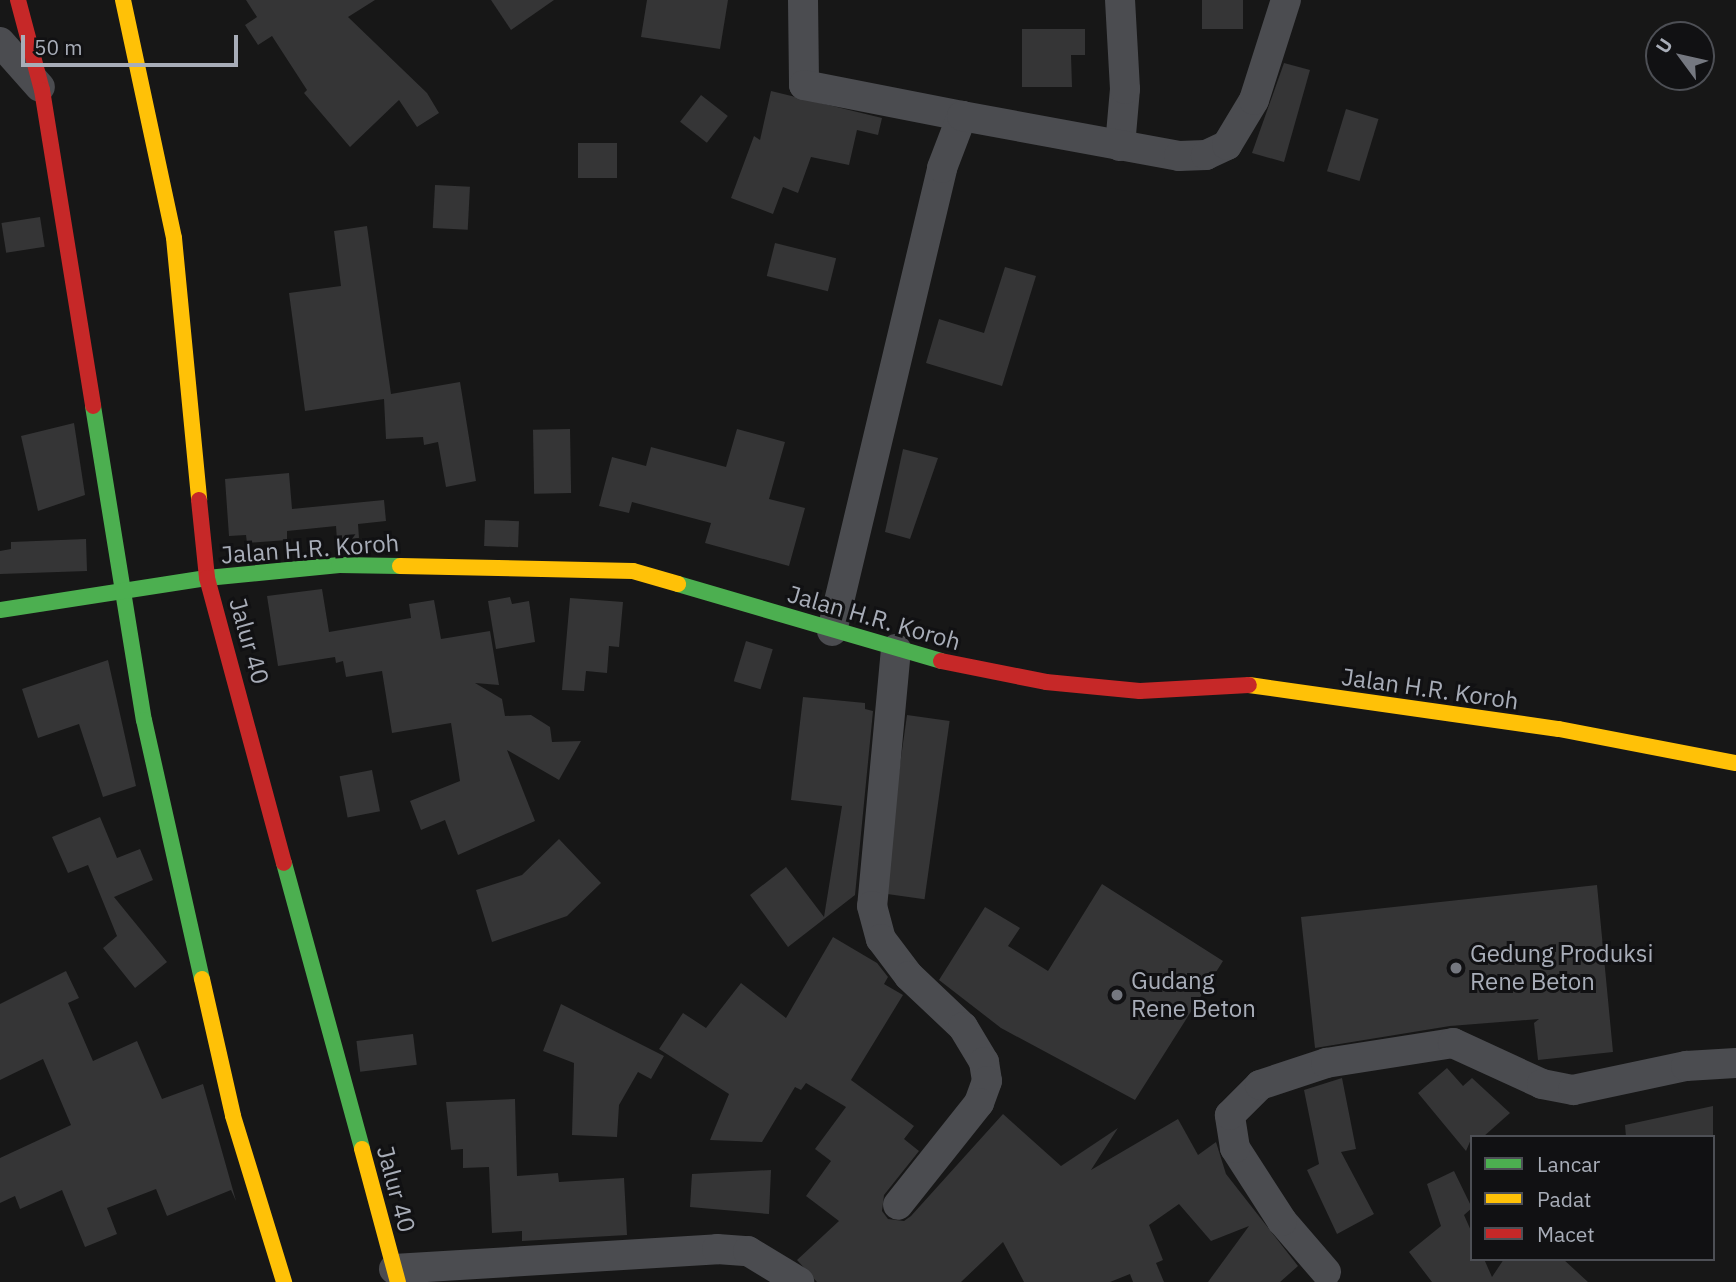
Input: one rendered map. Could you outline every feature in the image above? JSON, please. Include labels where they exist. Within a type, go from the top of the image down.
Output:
[{"type":"main road","points":[[18,0],[42,90],[144,720],[230,1102],[284,1282]]},
{"type":"main road","name":"Jalur 40","points":[[123,0],[174,238],[207,578],[396,1275]]},
{"type":"main road","name":"Jalan H.R. Koroh","points":[[0,610],[207,578],[339,565],[633,571],[896,649],[1046,682],[1140,691],[1245,684],[1559,729],[1736,763]]},
{"type":"street","points":[[803,0],[804,85],[1179,156],[1206,155],[1227,145],[1254,100],[1286,0]]},
{"type":"street","points":[[1120,0],[1125,89],[1120,146]]},
{"type":"street","points":[[0,42],[42,90]]},
{"type":"street","points":[[832,631],[942,168],[962,116]]},
{"type":"street","points":[[896,649],[872,906],[881,939],[909,976],[962,1027],[984,1062],[987,1081],[979,1103],[898,1205]]},
{"type":"street","points":[[1326,1279],[1282,1221],[1235,1148],[1230,1115],[1260,1085],[1326,1063],[1453,1043],[1565,1089],[1686,1066],[1736,1063]]},
{"type":"street","points":[[396,1275],[717,1249],[748,1251],[799,1282]]},
{"type":"building","points":[[246,0],[375,0],[348,17],[427,93],[439,113],[417,127],[399,100],[350,147],[304,93],[307,90],[272,36],[258,45],[245,25],[257,17]]},
{"type":"building","points":[[491,0],[554,0],[511,30]]},
{"type":"building","points":[[647,0],[728,0],[720,49],[641,37]]},
{"type":"building","points":[[1202,0],[1243,0],[1243,29],[1202,29]]},
{"type":"building","points":[[1022,29],[1085,29],[1085,55],[1071,55],[1072,87],[1022,87]]},
{"type":"building","points":[[1284,63],[1310,70],[1284,162],[1252,153]]},
{"type":"building","points":[[771,91],[882,118],[878,135],[857,130],[849,165],[811,157],[798,193],[783,187],[773,214],[731,198],[754,136],[760,140]]},
{"type":"building","points":[[701,95],[728,116],[707,143],[680,122]]},
{"type":"building","points":[[1346,109],[1379,119],[1360,181],[1327,171]]},
{"type":"building","points":[[578,143],[617,143],[617,178],[578,178]]},
{"type":"building","points":[[435,185],[470,187],[468,230],[433,228]]},
{"type":"building","points":[[40,217],[45,247],[6,253],[1,223]]},
{"type":"building","points":[[367,226],[391,394],[460,382],[476,481],[446,487],[438,442],[424,445],[423,437],[386,439],[384,399],[305,411],[289,293],[341,286],[334,231]]},
{"type":"building","points":[[775,243],[836,258],[828,291],[767,276]]},
{"type":"building","points":[[1005,267],[1036,276],[1002,386],[926,363],[939,319],[984,333]]},
{"type":"building","points":[[74,423],[85,495],[38,511],[21,436]]},
{"type":"building","points":[[570,429],[571,493],[534,494],[533,430]]},
{"type":"building","points":[[737,429],[785,442],[769,499],[805,508],[789,566],[705,543],[711,523],[632,502],[629,513],[599,506],[612,457],[646,466],[651,447],[726,467]]},
{"type":"building","points":[[903,449],[938,458],[910,539],[885,532]]},
{"type":"building","points":[[289,473],[292,509],[384,500],[386,521],[358,524],[359,538],[337,540],[336,526],[287,531],[287,540],[247,543],[246,535],[229,536],[225,479]]},
{"type":"building","points":[[485,520],[519,521],[518,547],[484,546]]},
{"type":"building","points":[[86,539],[87,571],[0,574],[0,551],[11,549],[11,542]]},
{"type":"building","points":[[322,589],[329,632],[411,618],[409,604],[434,600],[441,639],[490,631],[499,685],[475,683],[502,699],[505,716],[531,715],[550,727],[552,742],[581,741],[559,780],[507,750],[535,821],[458,855],[445,820],[421,830],[410,801],[460,781],[451,723],[392,733],[382,671],[346,677],[343,661],[336,663],[335,657],[278,666],[267,596]]},
{"type":"building","points":[[510,597],[512,604],[529,601],[535,642],[496,649],[488,601]]},
{"type":"building","points":[[570,598],[623,602],[619,647],[609,646],[607,673],[586,671],[584,691],[562,690]]},
{"type":"building","points":[[746,641],[773,649],[760,689],[734,681]]},
{"type":"building","points":[[108,660],[136,786],[103,797],[79,724],[38,738],[22,689]]},
{"type":"building","points":[[803,697],[865,703],[865,709],[873,711],[855,895],[788,947],[750,895],[786,867],[824,917],[842,806],[791,800]]},
{"type":"building","points":[[907,715],[950,721],[925,899],[882,893]]},
{"type":"building","points":[[372,770],[380,811],[348,818],[340,776]]},
{"type":"building","points":[[100,817],[117,858],[140,849],[153,880],[114,897],[167,962],[135,988],[103,948],[117,936],[88,865],[68,873],[52,837]]},
{"type":"building","points":[[559,839],[601,883],[567,916],[492,942],[476,890],[522,875]]},
{"type":"building","name":"Gudang Rene Beton","points":[[1102,884],[1223,961],[1135,1100],[1001,1028],[939,980],[985,907],[1020,928],[1008,946],[1048,971]]},
{"type":"building","name":"Gedung Produksi Rene Beton","points":[[1597,885],[1613,1052],[1538,1060],[1534,1023],[1539,1019],[1450,1026],[1315,1048],[1301,917]]},
{"type":"building","points":[[833,937],[877,963],[888,977],[884,984],[903,995],[851,1080],[914,1126],[904,1139],[919,1151],[884,1195],[882,1211],[888,1219],[904,1221],[911,1216],[1003,1114],[1061,1166],[1118,1128],[1091,1170],[1178,1119],[1198,1155],[1216,1142],[1226,1174],[1298,1266],[1280,1282],[1208,1282],[1249,1226],[1211,1241],[1179,1204],[1149,1225],[1163,1260],[1156,1263],[1164,1282],[1133,1282],[1130,1274],[1110,1282],[1024,1282],[1003,1242],[961,1282],[817,1282],[797,1260],[839,1221],[806,1196],[831,1161],[815,1149],[846,1107],[806,1083],[801,1090],[795,1087],[762,1142],[710,1140],[729,1094],[659,1049],[683,1013],[706,1028],[741,983],[786,1018]]},
{"type":"building","points":[[66,971],[79,998],[68,1003],[93,1061],[137,1041],[162,1099],[203,1084],[236,1201],[231,1190],[167,1216],[156,1189],[107,1208],[117,1234],[85,1247],[62,1190],[20,1209],[15,1196],[0,1203],[0,1158],[71,1125],[43,1059],[0,1080],[0,1004]]},
{"type":"building","points":[[561,1004],[664,1056],[651,1079],[638,1072],[619,1105],[617,1137],[572,1135],[574,1063],[543,1051]]},
{"type":"building","points":[[413,1034],[417,1065],[360,1072],[356,1041]]},
{"type":"building","points":[[1447,1068],[1463,1086],[1472,1078],[1510,1113],[1485,1135],[1470,1135],[1466,1151],[1418,1093]]},
{"type":"building","points":[[1342,1078],[1356,1149],[1341,1152],[1374,1214],[1337,1234],[1307,1170],[1319,1164],[1304,1090]]},
{"type":"building","points":[[515,1099],[517,1176],[558,1173],[559,1182],[624,1178],[627,1235],[522,1241],[522,1231],[492,1233],[489,1167],[463,1168],[463,1149],[451,1150],[446,1102]]},
{"type":"building","points":[[1713,1106],[1713,1135],[1626,1135],[1625,1125]]},
{"type":"building","points":[[771,1170],[769,1214],[690,1207],[692,1174]]},
{"type":"building","points":[[1454,1171],[1470,1204],[1470,1210],[1464,1215],[1470,1228],[1470,1261],[1485,1261],[1492,1277],[1503,1261],[1565,1261],[1588,1282],[1432,1282],[1409,1252],[1441,1226],[1427,1184]]},
{"type":"traffic: fast","points":[[93,406],[144,720],[202,979]]},
{"type":"traffic: fast","points":[[0,610],[207,578],[339,565],[400,566]]},
{"type":"traffic: fast","points":[[678,584],[941,661]]},
{"type":"traffic: fast","points":[[284,863],[362,1149]]},
{"type":"traffic: slow","points":[[123,0],[174,238],[199,500]]},
{"type":"traffic: slow","points":[[400,566],[633,571],[678,584]]},
{"type":"traffic: slow","points":[[1249,685],[1559,729],[1736,763]]},
{"type":"traffic: slow","points":[[202,979],[233,1116],[284,1282]]},
{"type":"traffic: slow","points":[[362,1149],[398,1282]]},
{"type":"traffic: jam","points":[[18,0],[42,90],[93,406]]},
{"type":"traffic: jam","points":[[199,500],[207,578],[284,863]]},
{"type":"traffic: jam","points":[[941,661],[1046,682],[1140,691],[1249,685]]},
{"type":"place","name":"Gedung Produksi Rene Beton","points":[[1456,968]]},
{"type":"place","name":"Gudang Rene Beton","points":[[1117,995]]}]
